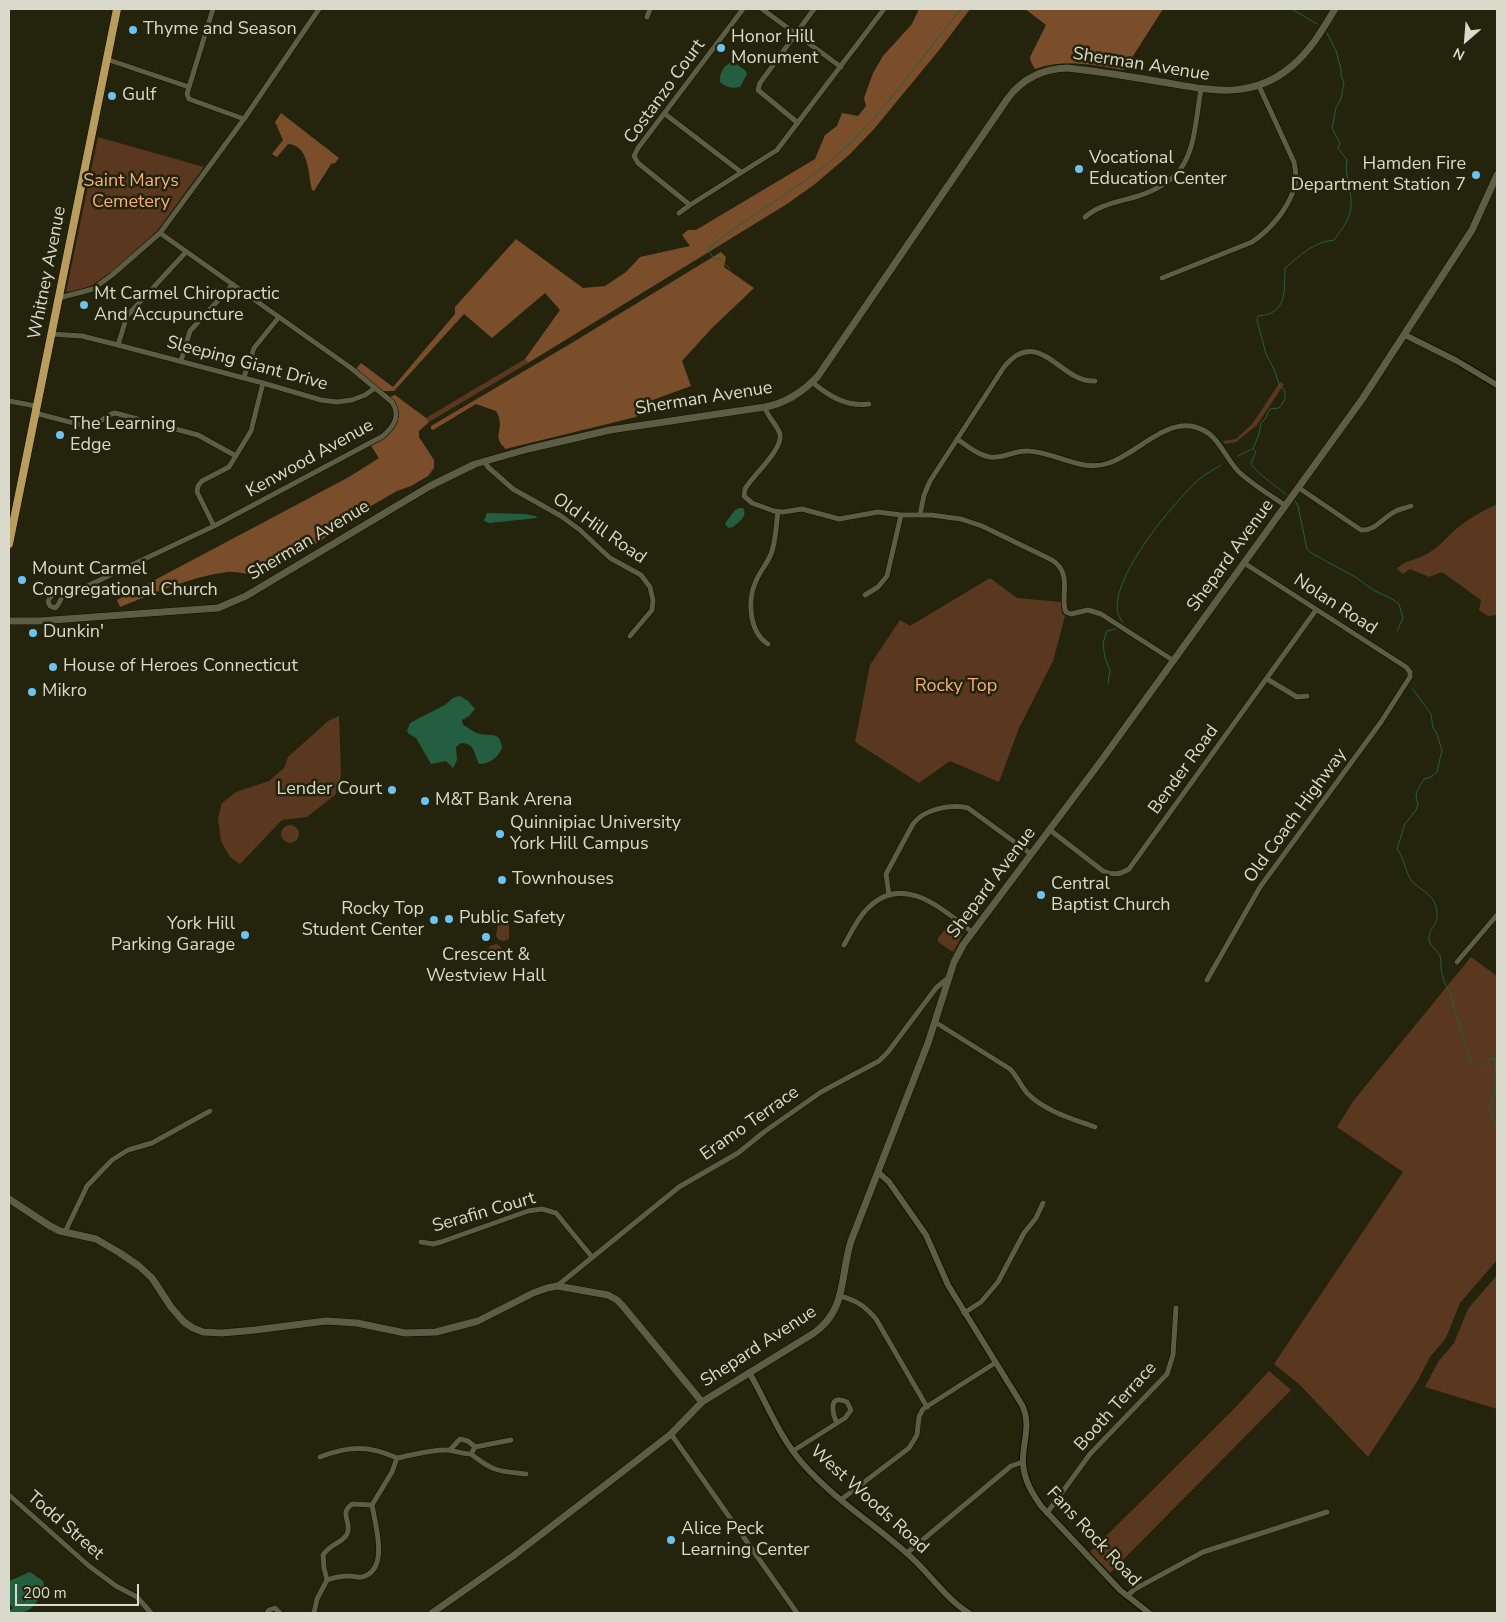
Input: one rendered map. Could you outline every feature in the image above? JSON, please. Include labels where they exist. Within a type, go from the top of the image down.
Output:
[{"type":"highway","name":"Whitney Avenue","points":[[9,544],[117,9]]},
{"type":"main road","name":"Sherman Avenue","points":[[9,621],[218,608],[236,601],[464,468],[528,449],[610,430],[765,407],[779,403],[794,396],[812,382],[829,360],[1008,98],[1015,89],[1027,80],[1043,71],[1067,68],[1201,89],[1230,91],[1259,86],[1280,76],[1298,61],[1310,47],[1335,9]]},
{"type":"main road","name":"Shepard Avenue","points":[[432,1613],[560,1520],[671,1434],[702,1402],[824,1325],[833,1315],[840,1296],[847,1254],[935,1022],[958,954],[972,932],[1050,830],[1174,661],[1373,383],[1472,230],[1497,175]]},
{"type":"main road","points":[[9,1199],[50,1226],[65,1232],[96,1239],[120,1253],[152,1278],[171,1307],[186,1323],[198,1330],[213,1333],[326,1321],[365,1324],[405,1333],[436,1332],[478,1321],[546,1288],[557,1286],[593,1292],[617,1300],[702,1402]]},
{"type":"street","points":[[213,9],[187,94],[190,99],[244,119]]},
{"type":"street","points":[[59,298],[93,289],[160,233],[244,119],[319,9]]},
{"type":"street","points":[[648,17],[650,9]]},
{"type":"street","name":"Costanzo Court","points":[[690,205],[638,163],[634,156],[638,148],[743,9]]},
{"type":"street","points":[[762,9],[841,67]]},
{"type":"street","points":[[798,123],[758,90],[760,83],[814,9]]},
{"type":"street","points":[[679,213],[777,150],[884,9]]},
{"type":"street","points":[[106,59],[189,86]]},
{"type":"street","points":[[1162,278],[1250,242],[1264,234],[1280,215],[1294,189],[1296,175],[1294,162],[1259,86]]},
{"type":"street","points":[[1085,217],[1096,208],[1149,193],[1173,179],[1184,165],[1192,148],[1201,89]]},
{"type":"street","points":[[665,114],[741,172]]},
{"type":"street","name":"Kenwood Avenue","points":[[63,595],[83,588],[214,526],[383,436],[393,426],[396,419],[396,408],[392,402],[351,368],[160,233]]},
{"type":"street","points":[[118,345],[127,316],[186,252]]},
{"type":"street","points":[[181,361],[190,331],[233,284]]},
{"type":"street","points":[[244,377],[254,348],[279,317]]},
{"type":"street","name":"Sleeping Giant Drive","points":[[51,334],[82,336],[244,377],[321,400],[337,402],[352,400],[365,395],[375,388]]},
{"type":"street","points":[[1405,335],[1457,361],[1497,385]]},
{"type":"street","points":[[920,515],[926,487],[1011,358],[1018,354],[1032,352],[1042,354],[1082,380],[1095,381]]},
{"type":"street","points":[[812,382],[842,402],[869,404]]},
{"type":"street","points":[[214,526],[197,492],[198,486],[202,481],[229,467],[236,456],[251,431],[263,383]]},
{"type":"street","points":[[9,401],[89,428],[96,425],[108,414],[116,413],[198,435],[236,456]]},
{"type":"street","points":[[765,407],[779,432],[779,443],[776,450],[748,485],[744,496],[752,503],[778,512],[802,509],[839,519],[878,512],[901,516],[920,515],[954,518],[976,523],[1055,562],[1060,568],[1065,582],[1064,608],[1066,612],[1071,614],[1088,610],[1101,614],[1174,661]]},
{"type":"street","points":[[957,439],[975,451],[989,457],[1001,457],[1020,451],[1027,451],[1050,455],[1080,465],[1094,466],[1110,463],[1169,429],[1192,426],[1211,435],[1241,474],[1286,506]]},
{"type":"street","name":"Old Hill Road","points":[[484,462],[513,489],[561,516],[580,530],[610,558],[644,578],[650,587],[652,595],[652,610],[630,636]]},
{"type":"street","points":[[1299,488],[1361,530],[1375,527],[1395,511],[1411,506]]},
{"type":"street","points":[[768,644],[761,638],[754,624],[751,595],[758,575],[772,552],[778,512]]},
{"type":"street","points":[[866,595],[878,587],[887,576],[901,516]]},
{"type":"street","name":"Nolan Road","points":[[1244,563],[1410,672]]},
{"type":"street","name":"Bender Road","points":[[1050,830],[1103,871],[1121,874],[1129,869],[1316,610]]},
{"type":"street","name":"Old Coach Highway","points":[[1207,980],[1260,888],[1382,722],[1408,682],[1410,672]]},
{"type":"street","points":[[1267,679],[1297,697],[1307,696]]},
{"type":"street","points":[[889,895],[886,881],[889,866],[912,824],[927,812],[961,807],[968,808],[1032,854]]},
{"type":"street","points":[[844,945],[867,909],[875,902],[889,895],[902,893],[921,896],[931,901],[972,932]]},
{"type":"street","points":[[1457,962],[1497,915]]},
{"type":"street","name":"Eramo Terrace","points":[[557,1286],[679,1187],[733,1156],[821,1092],[879,1061],[888,1052],[936,988],[949,978]]},
{"type":"street","points":[[935,1022],[1010,1069],[1026,1092],[1038,1103],[1095,1127]]},
{"type":"street","points":[[65,1232],[88,1183],[116,1157],[128,1150],[152,1143],[210,1111]]},
{"type":"street","name":"Fans Rock Road","points":[[878,1172],[889,1182],[926,1235],[942,1276],[1027,1415],[1023,1462],[1029,1488],[1047,1513],[1127,1596],[1149,1613]]},
{"type":"street","points":[[964,1313],[981,1302],[998,1282],[1024,1233],[1036,1218],[1043,1203]]},
{"type":"street","name":"Serafin Court","points":[[421,1242],[433,1244],[441,1242],[528,1211],[542,1209],[556,1214],[592,1257]]},
{"type":"street","points":[[840,1296],[861,1304],[876,1319],[927,1406]]},
{"type":"street","name":"Booth Terrace","points":[[1047,1513],[1090,1454],[1167,1374],[1173,1356],[1176,1308]]},
{"type":"street","points":[[842,1499],[908,1448],[917,1435],[920,1414],[927,1406],[995,1363]]},
{"type":"street","name":"West Woods Road","points":[[750,1372],[793,1451],[814,1475],[907,1553],[955,1602],[969,1613]]},
{"type":"street","points":[[793,1451],[845,1418],[850,1410],[847,1402],[843,1400],[835,1402],[832,1407],[837,1423]]},
{"type":"street","points":[[671,1434],[797,1613]]},
{"type":"street","points":[[450,1450],[460,1439],[468,1441],[475,1448]]},
{"type":"street","points":[[471,1454],[475,1448],[511,1440]]},
{"type":"street","points":[[320,1457],[347,1448],[383,1452],[397,1458],[432,1451],[450,1450],[460,1454],[471,1454],[488,1467],[526,1474]]},
{"type":"street","points":[[314,1613],[317,1599],[327,1580],[335,1576],[362,1577],[372,1571],[378,1562],[379,1552],[372,1505],[392,1472],[397,1458]]},
{"type":"street","points":[[907,1553],[1011,1466],[1023,1462]]},
{"type":"street","name":"Todd Street","points":[[9,1496],[44,1528],[107,1580],[137,1597],[150,1613]]},
{"type":"street","points":[[327,1580],[324,1568],[324,1555],[333,1544],[342,1540],[347,1535],[349,1528],[345,1516],[348,1507],[352,1504],[372,1505]]},
{"type":"street","points":[[1127,1596],[1135,1589],[1203,1552],[1327,1512]]},
{"type":"street","points":[[267,1613],[275,1608],[280,1613]]},
{"type":"green space","name":"Saint Marys Cemetery","points":[[98,137],[204,167],[157,231],[111,273],[91,286],[66,292]]},
{"type":"green space","points":[[525,359],[528,363],[429,422],[426,418]]},
{"type":"green space","points":[[1280,382],[1284,384],[1257,425],[1236,442],[1225,444],[1223,441],[1236,439],[1253,423]]},
{"type":"green space","points":[[1497,504],[1497,615],[1488,616],[1479,610],[1481,600],[1442,572],[1429,577],[1410,569],[1403,574],[1397,569],[1403,564],[1431,552],[1463,523]]},
{"type":"green space","name":"Rocky Top","points":[[990,578],[1017,598],[1061,602],[1062,613],[1065,616],[1053,661],[1019,728],[999,782],[950,761],[919,783],[855,742],[870,665],[900,620],[910,626]]},
{"type":"green space","points":[[339,716],[341,772],[340,783],[335,795],[307,817],[282,820],[240,864],[230,857],[221,841],[218,818],[222,803],[236,792],[269,781],[284,768],[288,757],[328,721]]},
{"type":"green space","points":[[290,825],[296,828],[299,834],[296,840],[290,843],[284,840],[281,834],[284,828]]},
{"type":"green space","points":[[498,923],[509,923],[509,939],[499,940],[496,936]]},
{"type":"green space","points":[[950,923],[961,932],[962,936],[953,952],[938,942],[938,938]]},
{"type":"green space","points":[[496,944],[503,951],[500,961],[486,954],[490,946]]},
{"type":"green space","points":[[1471,957],[1497,976],[1497,1260],[1460,1303],[1446,1338],[1430,1357],[1417,1382],[1368,1457],[1299,1384],[1274,1364],[1403,1172],[1337,1127],[1354,1100]]},
{"type":"green space","points":[[1497,1275],[1497,1409],[1425,1387],[1438,1362],[1454,1343],[1468,1309]]},
{"type":"green space","points":[[1269,1371],[1291,1390],[1110,1573],[1090,1552],[1233,1410]]},
{"type":"shaded area","points":[[919,9],[970,9],[940,49],[874,129],[849,155],[815,184],[787,204],[528,363],[525,359],[560,310],[545,293],[492,338],[464,314],[394,391],[383,391],[356,369],[361,363],[393,387],[455,314],[455,307],[516,239],[583,288],[605,286],[626,272],[640,257],[690,246],[682,235],[688,230],[696,230],[815,159],[825,135],[837,126],[842,113],[858,116],[866,106],[864,98],[873,73],[883,56],[912,24]]},
{"type":"shaded area","points":[[1025,9],[1163,9],[1124,70],[1068,63],[1035,69],[1030,57],[1046,25]]},
{"type":"shaded area","points":[[733,62],[745,70],[747,74],[740,87],[734,88],[720,82],[723,70]]},
{"type":"shaded area","points":[[281,113],[339,158],[335,163],[331,164],[314,191],[312,190],[304,155],[300,149],[288,144],[277,157],[272,154],[283,140],[275,122]]},
{"type":"shaded area","points":[[721,252],[726,257],[724,267],[754,288],[712,328],[682,361],[691,386],[650,401],[636,417],[505,449],[499,439],[500,421],[496,411],[476,404],[433,430],[431,429],[431,426]]},
{"type":"shaded area","points":[[395,395],[429,422],[419,431],[419,437],[434,460],[434,468],[428,476],[411,486],[397,491],[336,526],[322,540],[262,574],[227,572],[213,574],[173,586],[120,607],[117,600],[349,477],[379,458],[371,446],[391,432],[395,426],[398,414],[390,397]]},
{"type":"shaded area","points":[[743,508],[744,516],[733,527],[728,528],[725,524],[726,522],[735,510]]},
{"type":"shaded area","points":[[487,513],[524,514],[536,516],[537,518],[489,523],[484,521]]},
{"type":"shaded area","points":[[460,696],[475,709],[462,720],[463,725],[477,733],[496,736],[501,742],[502,748],[493,760],[479,764],[472,747],[466,743],[461,743],[456,747],[457,760],[453,768],[446,761],[431,764],[416,738],[407,731],[410,723]]},
{"type":"shaded area","points":[[30,1572],[43,1581],[44,1587],[38,1600],[28,1610],[9,1613],[9,1608],[11,1610],[13,1608],[9,1603],[9,1581]]},
{"type":"waterway","points":[[730,269],[720,259],[714,259],[708,250],[710,247],[794,189],[842,151],[874,118],[961,9]]},
{"type":"waterway","points":[[1292,9],[1317,24]]},
{"type":"waterway","points":[[1287,495],[1261,475],[1251,463],[1256,452],[1253,449],[1261,423],[1270,409],[1279,408],[1285,396],[1266,354],[1257,320],[1258,316],[1275,311],[1279,306],[1284,293],[1285,268],[1313,246],[1334,240],[1351,209],[1346,172],[1347,160],[1338,148],[1340,143],[1332,128],[1344,82],[1336,51],[1327,33]]},
{"type":"waterway","points":[[1238,456],[1252,449]]},
{"type":"waterway","points":[[1122,622],[1117,610],[1119,593],[1135,558],[1174,505],[1201,478],[1221,465]]},
{"type":"waterway","points":[[1295,501],[1298,506],[1307,549],[1399,604],[1403,618],[1397,631]]},
{"type":"waterway","points":[[1108,684],[1110,670],[1105,658],[1103,643],[1107,631],[1116,629]]},
{"type":"waterway","points":[[1412,688],[1431,714],[1433,728],[1442,750],[1437,772],[1431,777],[1424,779],[1417,791],[1418,804],[1416,810],[1405,824],[1397,849],[1411,880],[1431,897],[1436,906],[1437,920],[1429,940],[1440,956],[1443,978],[1450,993],[1470,1061],[1480,1066],[1489,1059],[1495,1058],[1495,1093],[1489,1106],[1497,1131]]},
{"type":"place","name":"Thyme and Season","points":[[133,30]]},
{"type":"place","name":"Honor Hill Monument","points":[[721,48]]},
{"type":"place","name":"Gulf","points":[[112,96]]},
{"type":"place","name":"Vocational Education Center","points":[[1079,169]]},
{"type":"place","name":"Hamden Fire Department Station 7","points":[[1476,175]]},
{"type":"place","name":"Mt Carmel Chiropractic And Accupuncture","points":[[84,305]]},
{"type":"place","name":"The Learning Edge","points":[[60,435]]},
{"type":"place","name":"Mount Carmel Congregational Church","points":[[22,580]]},
{"type":"place","name":"Dunkin'","points":[[33,633]]},
{"type":"place","name":"House of Heroes Connecticut","points":[[53,667]]},
{"type":"place","name":"Mikro","points":[[32,692]]},
{"type":"place","name":"Lender Court","points":[[392,790]]},
{"type":"place","name":"M&T Bank Arena","points":[[425,801]]},
{"type":"place","name":"Quinnipiac University York Hill Campus","points":[[500,834]]},
{"type":"place","name":"Townhouses","points":[[502,880]]},
{"type":"place","name":"Central Baptist Church","points":[[1041,895]]},
{"type":"place","name":"Public Safety","points":[[449,919]]},
{"type":"place","name":"Rocky Top Student Center","points":[[434,920]]},
{"type":"place","name":"York Hill Parking Garage","points":[[245,935]]},
{"type":"place","name":"Crescent & Westview Hall","points":[[486,937]]},
{"type":"place","name":"Alice Peck Learning Center","points":[[671,1540]]}]
